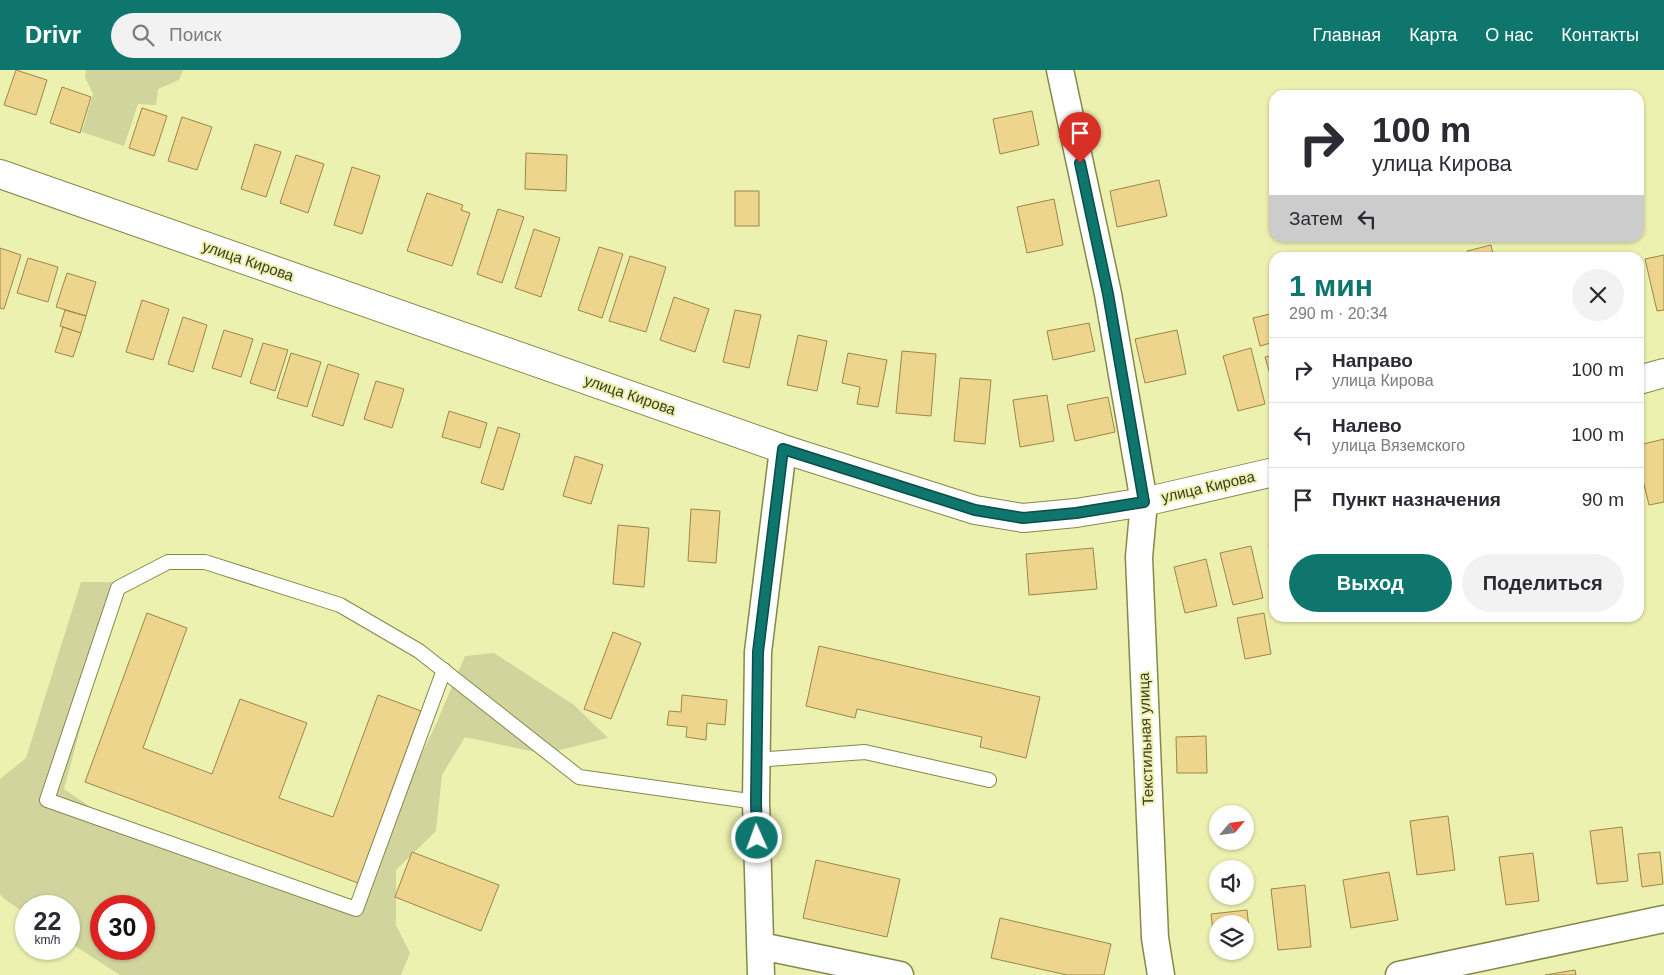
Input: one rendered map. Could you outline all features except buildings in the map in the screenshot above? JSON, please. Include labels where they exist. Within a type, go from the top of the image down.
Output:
[{"type":"main road","name":"улица Кирова","points":[[0,174],[783,449],[975,510],[1023,518],[1076,513],[1144,502],[1269,473]]},
{"type":"main road","points":[[1644,379],[1664,374]]},
{"type":"street","name":"Текстильная улица","points":[[1060,70],[1108,294],[1144,502],[1139,557],[1155,938],[1161,975]]},
{"type":"street","points":[[761,975],[762,946],[756,802],[758,652],[783,449]]},
{"type":"street","points":[[1398,975],[1664,919]]},
{"type":"street","points":[[762,946],[900,975]]},
{"type":"lane","points":[[444,670],[356,909],[47,800],[118,588],[168,562],[205,562],[340,604],[420,651],[444,670],[579,777],[756,802]]},
{"type":"lane","points":[[756,760],[865,752],[989,780]]},
{"type":"green space","points":[[86,70],[183,70],[179,80],[158,89],[156,105],[138,104],[124,146],[82,132],[93,94],[85,77]]},
{"type":"green space","points":[[81,582],[120,582],[64,789],[92,808],[351,900],[437,722],[465,656],[494,653],[574,705],[608,738],[544,754],[465,737],[442,775],[436,831],[396,870],[396,925],[410,953],[401,975],[120,975],[97,960],[155,960],[155,895],[90,895],[90,956],[80,949],[80,895],[15,895],[15,906],[3,898],[0,894],[0,779],[26,758]]},
{"type":"route","points":[[757,838],[758,652],[783,449],[975,510],[1023,518],[1076,513],[1144,502],[1108,294],[1080,163]]}]
